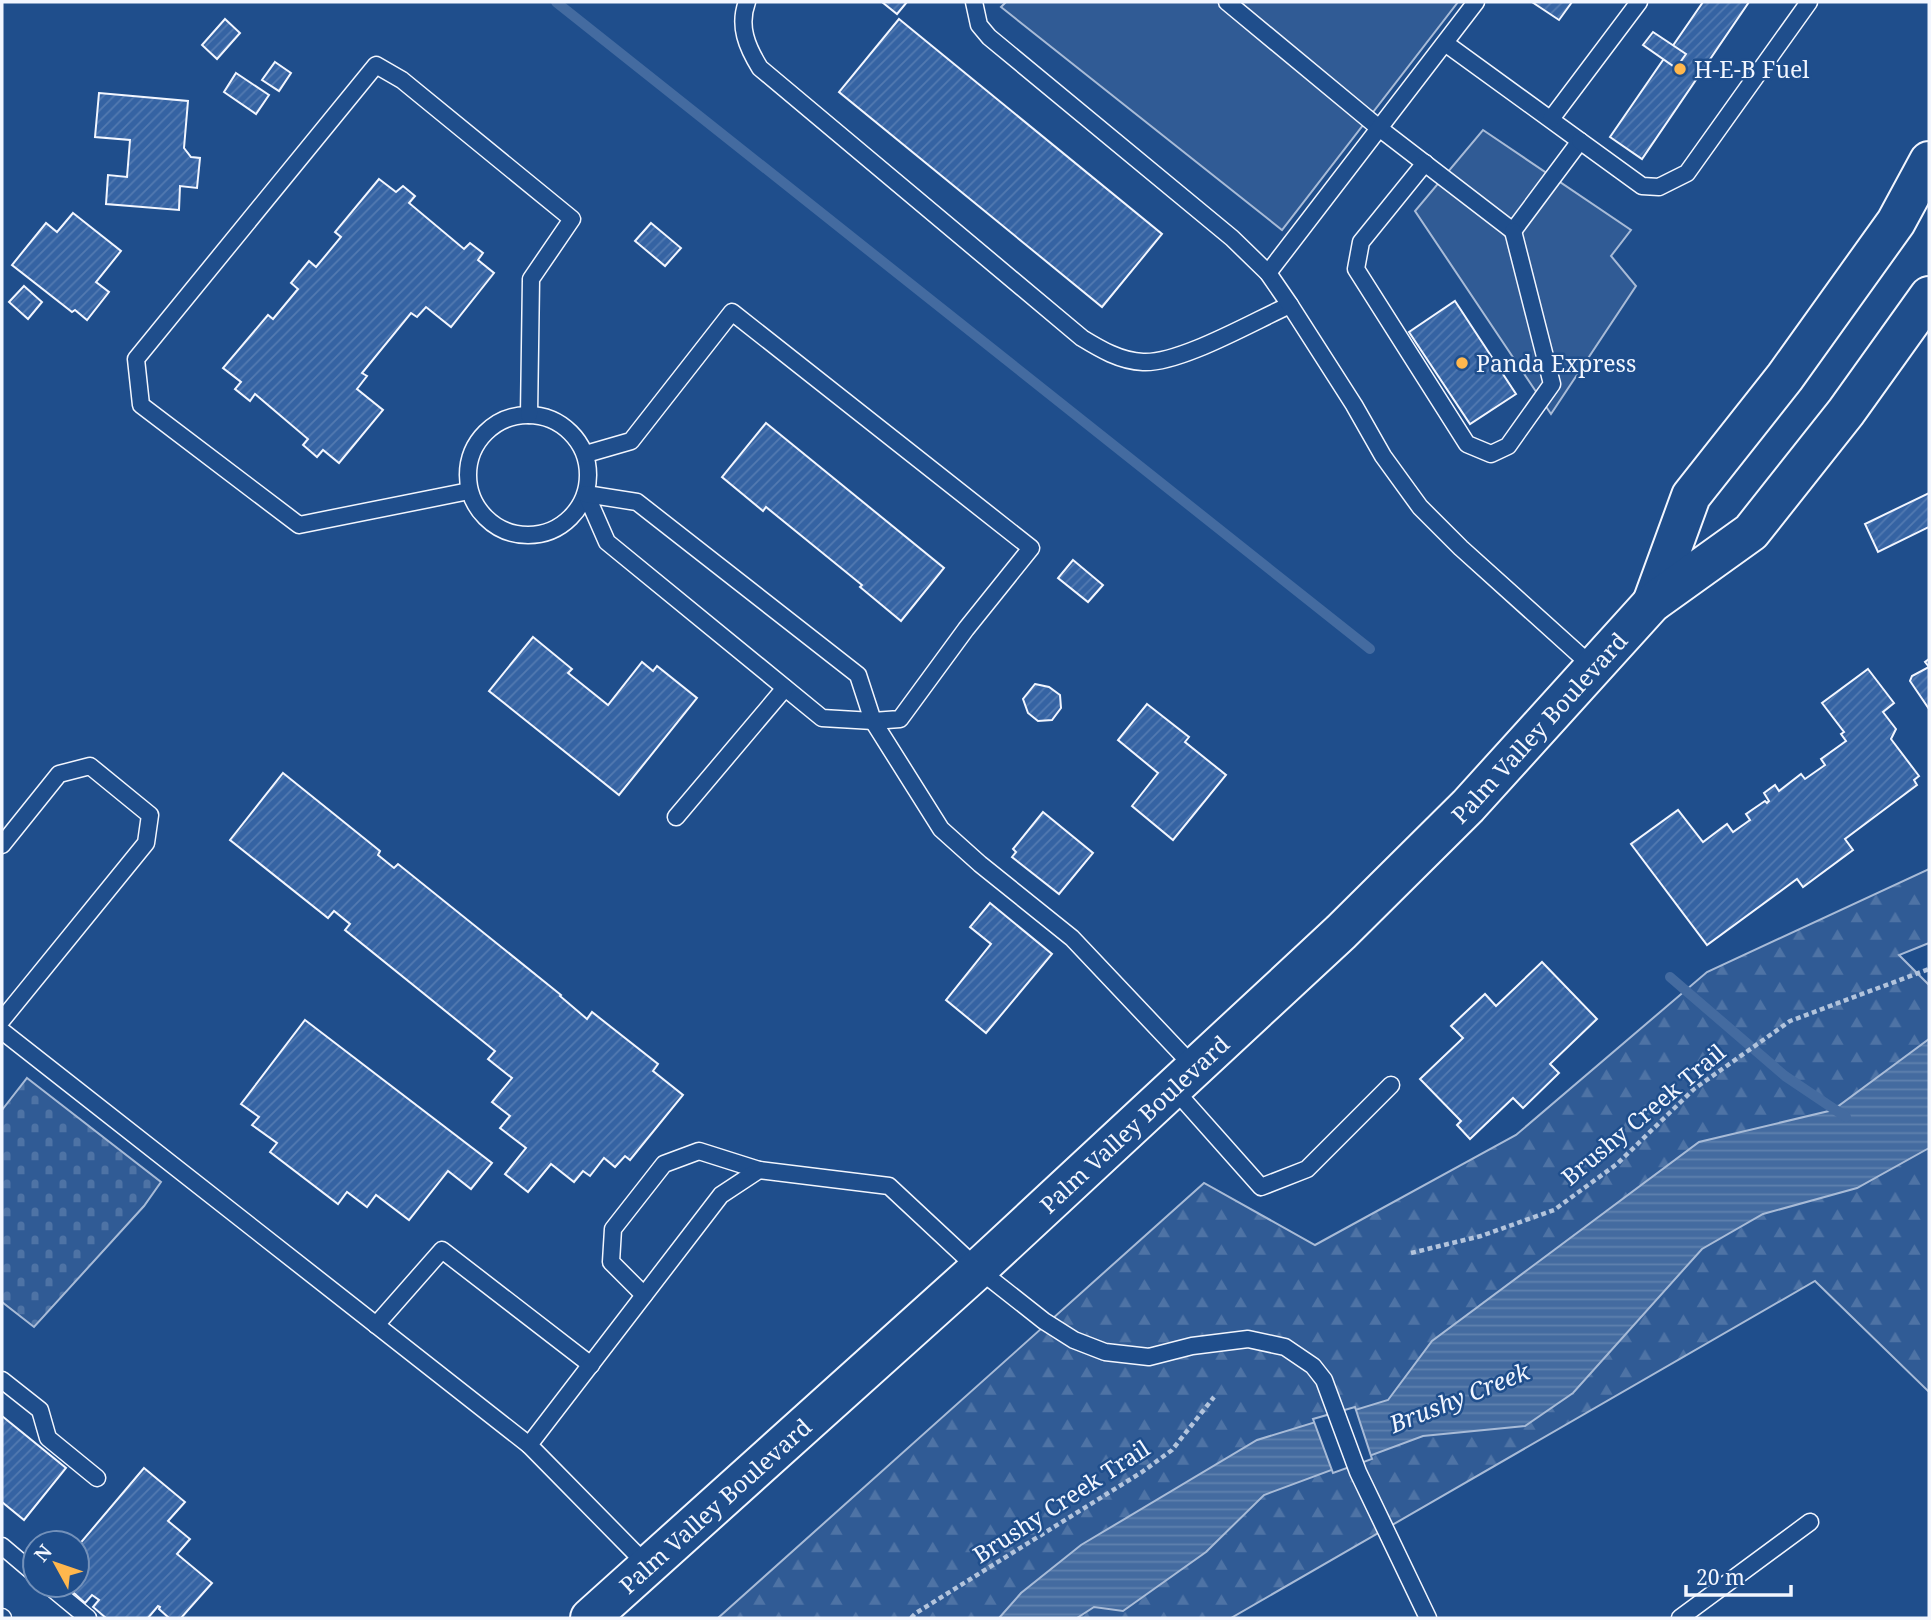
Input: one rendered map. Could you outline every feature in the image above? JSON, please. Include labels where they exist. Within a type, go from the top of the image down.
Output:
[{"type":"highway","name":"Palm Valley Boulevard","points":[[1652,603],[1691,496],[1785,377],[1896,222],[1929,161]]},
{"type":"highway","name":"Palm Valley Boulevard","points":[[590,1618],[978,1269],[1341,932],[1468,806],[1652,603],[1751,532],[1846,412],[1929,296]]},
{"type":"lane","points":[[747,2],[743,34],[760,68],[1082,338],[1102,350],[1142,362],[1162,361],[1184,354],[1290,305]]},
{"type":"lane","points":[[974,2],[979,25],[989,37],[1232,238],[1268,273],[1354,405],[1383,456],[1420,507],[1454,542],[1593,667]]},
{"type":"lane","points":[[1227,2],[1379,128],[1425,163],[1513,231],[1552,384],[1508,446],[1491,454],[1466,444],[1356,269],[1360,242],[1425,163]]},
{"type":"lane","points":[[1268,273],[1476,2]]},
{"type":"lane","points":[[1550,119],[1639,2]]},
{"type":"lane","points":[[1445,43],[1642,186],[1659,187],[1687,173],[1809,2]]},
{"type":"lane","points":[[469,491],[299,525],[141,405],[136,359],[376,65],[402,80],[572,219],[531,279],[529,415]]},
{"type":"lane","points":[[1513,231],[1580,141]]},
{"type":"lane","points":[[586,454],[631,441],[732,312],[1031,548],[966,629],[900,719],[822,719],[607,542],[586,494]]},
{"type":"lane","points":[[519,415],[529,415],[540,415],[559,423],[575,436],[586,454],[589,474],[586,494],[577,512],[563,525],[545,534],[526,536],[507,533],[490,523],[477,508],[469,491],[467,471],[472,452],[483,435],[499,422],[519,415]]},
{"type":"lane","points":[[586,494],[637,502],[858,675],[873,721],[941,829],[1072,938],[1184,1078],[1261,1187],[1307,1170],[1391,1085]]},
{"type":"lane","points":[[676,817],[785,688]]},
{"type":"lane","points":[[2,845],[59,774],[90,766],[150,815],[146,843],[2,1020]]},
{"type":"lane","points":[[2,1031],[529,1445],[648,1566]]},
{"type":"lane","points":[[644,1295],[611,1262],[613,1230],[664,1164],[699,1151],[759,1170],[889,1186],[978,1269],[1044,1321],[1074,1340],[1105,1352],[1149,1357],[1192,1346],[1248,1339],[1285,1348],[1313,1366],[1324,1380],[1358,1472],[1428,1618]]},
{"type":"lane","points":[[529,1445],[722,1195],[759,1170]]},
{"type":"lane","points":[[376,1325],[442,1250],[591,1365]]},
{"type":"lane","points":[[2,1380],[40,1410],[48,1438],[97,1478]]},
{"type":"lane","points":[[1680,1618],[1810,1522]]},
{"type":"lane","points":[[2,1546],[21,1562]]},
{"type":"lane","points":[[65,1599],[88,1618]]},
{"type":"path","name":"Brushy Creek Trail","points":[[1411,1253],[1481,1236],[1554,1210],[1617,1164],[1694,1089],[1790,1021],[1929,969]]},
{"type":"path","name":"Brushy Creek Trail","points":[[911,1618],[1142,1472],[1172,1450],[1214,1397]]},
{"type":"green space","points":[[1929,869],[1929,943],[1899,955],[1929,985],[1929,1392],[1815,1281],[1231,1618],[718,1618],[1204,1183],[1315,1245],[1516,1135],[1707,972]]},
{"type":"green space","points":[[27,1078],[161,1182],[144,1206],[34,1327],[2,1302],[2,1110]]},
{"type":"shaded area","points":[[1006,2],[1458,2],[1282,230],[1001,7]]},
{"type":"shaded area","points":[[1483,130],[1631,230],[1611,256],[1636,286],[1551,414],[1415,211]]},
{"type":"water","name":"Brushy Creek","points":[[1929,1039],[1929,1148],[1857,1188],[1763,1214],[1702,1249],[1573,1393],[1525,1426],[1423,1436],[1264,1495],[1206,1552],[1123,1611],[1094,1607],[1077,1618],[999,1618],[1021,1593],[1081,1545],[1257,1440],[1388,1400],[1432,1341],[1699,1142],[1833,1110]]},
{"type":"pier","points":[[1355,1407],[1372,1459],[1333,1473],[1313,1419]]},
{"type":"building","points":[[882,2],[907,2],[897,14]]},
{"type":"building","points":[[1532,2],[1572,2],[1559,20]]},
{"type":"building","name":"H-E-B Fuel","points":[[1703,2],[1749,2],[1642,159],[1610,137]]},
{"type":"building","points":[[225,19],[240,33],[217,59],[202,45]]},
{"type":"building","points":[[899,19],[1162,234],[1102,307],[839,92]]},
{"type":"building","points":[[1653,32],[1686,54],[1676,68],[1643,45]]},
{"type":"building","points":[[275,62],[291,73],[279,91],[262,80]]},
{"type":"building","points":[[236,73],[269,95],[256,114],[224,92]]},
{"type":"building","points":[[99,93],[188,101],[184,148],[191,157],[200,158],[197,188],[180,186],[179,210],[106,204],[108,175],[127,177],[130,140],[95,137]]},
{"type":"building","points":[[379,179],[396,192],[403,186],[415,196],[409,203],[464,249],[470,243],[483,253],[478,260],[494,273],[451,327],[426,307],[417,317],[411,313],[362,373],[367,376],[357,389],[383,410],[339,463],[323,450],[317,457],[303,445],[308,439],[255,394],[250,401],[235,389],[241,382],[223,368],[268,315],[273,319],[298,289],[291,283],[309,261],[316,267],[341,237],[335,232]]},
{"type":"building","points":[[73,213],[121,251],[96,282],[109,292],[87,320],[75,310],[72,312],[12,265],[46,223],[57,232]]},
{"type":"building","points":[[651,223],[681,248],[665,266],[635,241]]},
{"type":"building","points":[[24,286],[42,302],[28,319],[9,302]]},
{"type":"building","name":"Panda Express","points":[[1455,301],[1516,394],[1470,424],[1409,332]]},
{"type":"building","points":[[766,423],[944,568],[901,621],[860,587],[862,585],[766,507],[763,511],[722,477]]},
{"type":"building","points":[[1929,493],[1929,527],[1878,552],[1865,524]]},
{"type":"building","points":[[1073,560],[1103,585],[1088,602],[1058,578]]},
{"type":"building","points":[[533,637],[572,669],[568,673],[608,705],[642,662],[653,671],[657,666],[697,698],[619,795],[489,691]]},
{"type":"building","points":[[1929,667],[1929,709],[1910,681],[1912,676]]},
{"type":"building","points":[[1868,669],[1894,703],[1883,712],[1896,729],[1891,739],[1919,776],[1914,780],[1917,785],[1845,839],[1853,850],[1803,887],[1797,879],[1707,945],[1631,844],[1678,810],[1703,842],[1727,824],[1733,832],[1750,820],[1746,814],[1769,801],[1764,793],[1775,785],[1779,791],[1801,774],[1805,779],[1825,765],[1821,759],[1846,741],[1841,734],[1844,732],[1822,703]]},
{"type":"building","points":[[1035,684],[1049,687],[1060,695],[1061,708],[1052,720],[1038,721],[1028,713],[1023,699]]},
{"type":"building","points":[[1147,704],[1189,737],[1185,742],[1226,775],[1173,840],[1132,806],[1158,773],[1118,740]]},
{"type":"building","points":[[283,773],[380,851],[378,855],[394,868],[398,864],[587,1019],[592,1012],[658,1064],[653,1071],[683,1095],[630,1160],[625,1156],[615,1167],[604,1158],[590,1176],[583,1171],[574,1182],[551,1164],[528,1192],[505,1174],[526,1148],[500,1128],[510,1116],[492,1102],[512,1078],[488,1059],[495,1051],[345,930],[350,924],[334,911],[328,918],[230,840]]},
{"type":"building","points":[[1043,812],[1093,853],[1059,894],[1012,857],[1016,852],[1013,849]]},
{"type":"building","points":[[990,903],[1052,954],[986,1033],[946,1000],[991,944],[970,927]]},
{"type":"building","points":[[1542,962],[1597,1019],[1550,1064],[1559,1073],[1523,1108],[1513,1098],[1470,1139],[1457,1125],[1461,1121],[1420,1079],[1463,1038],[1451,1026],[1485,994],[1496,1006]]},
{"type":"building","points":[[305,1020],[492,1163],[471,1189],[448,1171],[409,1220],[376,1195],[367,1207],[347,1192],[338,1204],[270,1152],[277,1143],[252,1125],[259,1117],[241,1104]]},
{"type":"building","points":[[2,1416],[66,1468],[24,1520],[2,1502]]},
{"type":"building","points":[[144,1468],[185,1502],[168,1521],[190,1539],[177,1554],[212,1583],[181,1618],[169,1618],[158,1606],[148,1618],[106,1618],[93,1607],[99,1600],[91,1596],[91,1530]]},
{"type":"waterway","points":[[556,2],[1370,649]]},
{"type":"waterway","points":[[1670,977],[1785,1076],[1846,1117]]},
{"type":"place","name":"H-E-B Fuel","points":[[1680,69]]},
{"type":"place","name":"Panda Express","points":[[1462,363]]}]
